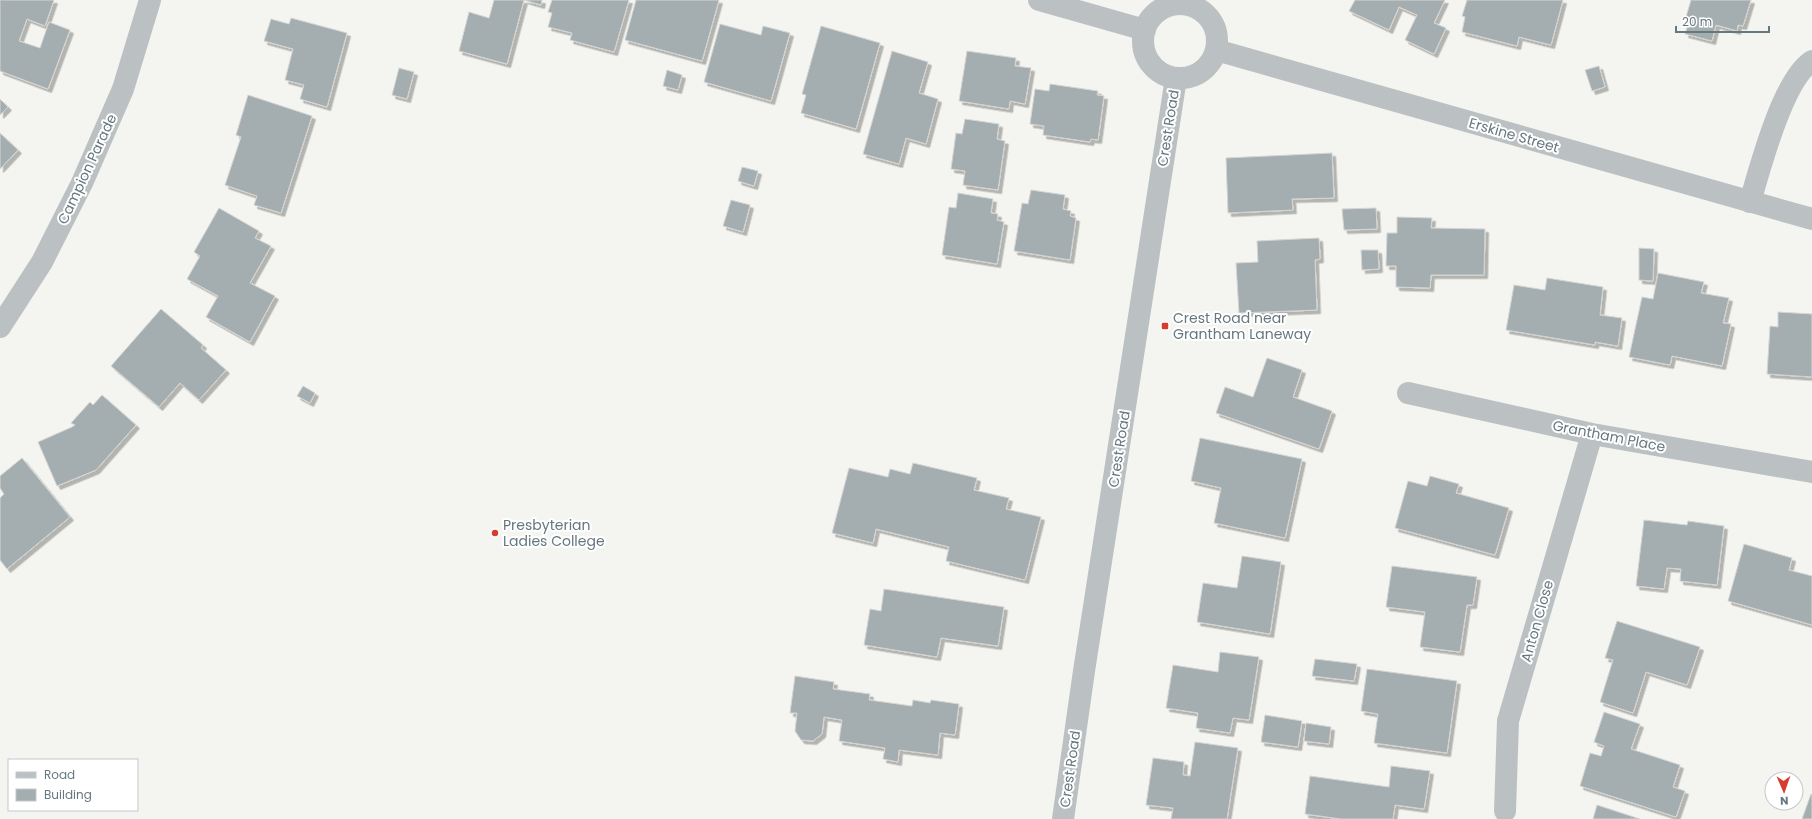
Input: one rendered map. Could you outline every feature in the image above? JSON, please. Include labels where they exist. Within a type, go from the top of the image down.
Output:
[{"type":"street","name":"Campion Parade","points":[[0,327],[42,262],[82,183],[123,89],[150,0]]},
{"type":"street","points":[[1039,0],[1145,30]]},
{"type":"street","points":[[1187,2],[1201,10],[1212,21],[1217,35],[1216,50],[1211,62],[1202,72],[1189,77],[1176,78],[1160,73],[1149,61],[1143,46],[1145,30],[1151,18],[1161,9],[1174,4],[1187,2]]},
{"type":"street","name":"Erskine Street","points":[[1216,50],[1812,219]]},
{"type":"street","points":[[1750,202],[1768,143],[1784,100],[1804,66],[1812,61]]},
{"type":"street","name":"Crest Road","points":[[1063,819],[1085,663],[1176,78]]},
{"type":"street","name":"Grantham Place","points":[[1408,393],[1592,434],[1812,472]]},
{"type":"street","name":"Anton Close","points":[[1505,811],[1508,721],[1592,434]]},
{"type":"building","points":[[0,0],[54,0],[45,26],[27,19],[19,41],[40,48],[49,22],[70,30],[48,89],[0,71]]},
{"type":"building","points":[[494,0],[524,0],[507,64],[459,51],[469,12],[489,18]]},
{"type":"building","points":[[524,0],[542,0],[541,5]]},
{"type":"building","points":[[552,0],[629,0],[614,52],[570,40],[572,33],[548,27],[552,13],[548,12]]},
{"type":"building","points":[[636,0],[719,0],[702,61],[625,40]]},
{"type":"building","points":[[1355,0],[1445,0],[1434,23],[1446,28],[1434,54],[1405,40],[1417,15],[1399,7],[1389,30],[1349,11]]},
{"type":"building","points":[[1467,0],[1563,0],[1551,45],[1519,37],[1517,46],[1462,32],[1465,17],[1462,16]]},
{"type":"building","points":[[1691,0],[1751,0],[1743,26],[1738,25],[1737,31],[1716,25],[1712,41],[1685,34],[1690,18],[1686,17]]},
{"type":"building","points":[[291,18],[347,33],[327,107],[300,99],[304,85],[285,80],[293,49],[264,41],[271,19],[289,24]]},
{"type":"building","points":[[720,24],[761,35],[763,26],[790,33],[771,101],[704,82]]},
{"type":"building","points":[[821,26],[880,43],[856,129],[801,113],[806,95],[802,94]]},
{"type":"building","points":[[892,51],[928,62],[919,93],[938,99],[926,144],[906,138],[899,164],[863,154]]},
{"type":"building","points":[[967,51],[1016,58],[1015,66],[1031,68],[1025,104],[1010,101],[1009,109],[959,101]]},
{"type":"building","points":[[1599,66],[1605,87],[1592,91],[1585,70]]},
{"type":"building","points":[[399,68],[414,72],[407,99],[392,95]]},
{"type":"building","points":[[667,70],[682,75],[678,90],[663,86]]},
{"type":"building","points":[[1050,84],[1098,91],[1097,95],[1104,96],[1098,140],[1091,139],[1090,142],[1043,135],[1044,126],[1030,124],[1035,89],[1049,91]]},
{"type":"building","points":[[248,95],[312,116],[281,213],[254,205],[257,196],[225,185],[241,137],[236,135]]},
{"type":"building","points":[[0,99],[8,107],[0,115]]},
{"type":"building","points":[[965,119],[999,124],[997,139],[1005,141],[998,190],[963,185],[965,171],[951,169],[956,133],[962,134]]},
{"type":"building","points":[[0,133],[18,150],[0,169]]},
{"type":"building","points":[[1332,153],[1334,198],[1292,199],[1293,210],[1228,213],[1226,158]]},
{"type":"building","points":[[742,167],[758,171],[754,186],[738,181]]},
{"type":"building","points":[[1031,190],[1065,195],[1063,209],[1071,211],[1070,216],[1076,218],[1070,260],[1014,251],[1022,203],[1028,204]]},
{"type":"building","points":[[958,193],[993,199],[991,213],[998,214],[997,220],[1004,222],[997,264],[942,255],[949,207],[956,208]]},
{"type":"building","points":[[731,200],[750,205],[743,232],[723,226]]},
{"type":"building","points":[[219,208],[259,231],[255,238],[271,246],[250,283],[275,296],[250,342],[206,317],[218,296],[187,279],[200,256],[194,252]]},
{"type":"building","points":[[1376,208],[1377,229],[1344,230],[1342,209]]},
{"type":"building","points":[[1397,217],[1432,218],[1431,228],[1485,229],[1484,275],[1431,275],[1430,288],[1396,287],[1396,266],[1386,266],[1387,233],[1397,233]]},
{"type":"building","points":[[1319,238],[1320,259],[1315,260],[1317,310],[1239,313],[1236,263],[1258,262],[1257,241]]},
{"type":"building","points":[[1639,248],[1654,249],[1653,281],[1639,280]]},
{"type":"building","points":[[1361,250],[1378,250],[1379,269],[1362,270]]},
{"type":"building","points":[[1658,273],[1704,282],[1701,293],[1729,298],[1723,323],[1731,324],[1722,366],[1672,356],[1670,365],[1629,357],[1642,297],[1653,299]]},
{"type":"building","points":[[1547,278],[1603,287],[1600,315],[1622,318],[1618,346],[1595,342],[1595,345],[1506,330],[1514,285],[1545,290]]},
{"type":"building","points":[[161,309],[203,345],[201,348],[226,370],[199,400],[180,383],[159,407],[111,366]]},
{"type":"building","points":[[1778,312],[1812,314],[1812,377],[1767,374],[1770,326],[1778,327]]},
{"type":"building","points":[[1267,358],[1302,370],[1293,397],[1332,411],[1319,449],[1216,413],[1225,387],[1253,397]]},
{"type":"building","points":[[303,386],[315,393],[310,403],[297,396]]},
{"type":"building","points":[[102,395],[136,425],[96,470],[57,486],[38,442],[75,425],[71,423],[90,402],[93,405]]},
{"type":"building","points":[[1200,438],[1302,459],[1285,538],[1214,523],[1221,488],[1191,481]]},
{"type":"building","points":[[22,458],[70,517],[7,569],[0,560],[0,498],[4,494],[0,488],[0,476]]},
{"type":"building","points":[[913,463],[977,478],[974,490],[1009,498],[1006,509],[1041,517],[1025,580],[946,561],[949,547],[876,529],[873,543],[832,533],[849,468],[888,477],[890,469],[910,474]]},
{"type":"building","points":[[1430,476],[1459,484],[1456,493],[1509,508],[1495,555],[1395,528],[1408,481],[1427,486]]},
{"type":"building","points":[[1644,520],[1687,525],[1688,521],[1724,526],[1717,585],[1680,581],[1681,569],[1667,568],[1664,589],[1636,586]]},
{"type":"building","points":[[1744,544],[1792,558],[1789,570],[1812,576],[1812,625],[1728,601]]},
{"type":"building","points":[[1242,556],[1281,562],[1270,634],[1197,622],[1203,583],[1237,588]]},
{"type":"building","points":[[1392,566],[1477,577],[1473,605],[1467,605],[1460,652],[1420,647],[1425,612],[1386,607]]},
{"type":"building","points":[[884,589],[1004,607],[998,646],[941,638],[937,657],[864,645],[870,609],[881,611]]},
{"type":"building","points":[[1617,621],[1700,647],[1687,685],[1646,672],[1633,713],[1600,702],[1613,660],[1605,658]]},
{"type":"building","points":[[1220,652],[1259,657],[1249,720],[1233,718],[1230,733],[1196,728],[1198,713],[1166,708],[1173,665],[1218,672]]},
{"type":"building","points":[[1315,659],[1357,664],[1354,681],[1312,676]]},
{"type":"building","points":[[1367,669],[1457,681],[1447,753],[1374,743],[1378,714],[1361,711]]},
{"type":"building","points":[[795,676],[834,682],[833,689],[870,694],[869,700],[912,706],[913,700],[930,703],[931,700],[959,704],[955,735],[940,733],[938,755],[899,750],[898,762],[883,759],[885,748],[839,741],[842,720],[824,717],[822,734],[813,741],[801,740],[795,731],[797,713],[790,713]]},
{"type":"building","points":[[1604,712],[1640,724],[1631,749],[1680,765],[1673,787],[1685,791],[1676,817],[1580,786],[1590,753],[1601,756],[1604,746],[1594,742]]},
{"type":"building","points":[[1265,715],[1302,721],[1298,747],[1261,742]]},
{"type":"building","points":[[1306,723],[1331,727],[1329,744],[1304,741]]},
{"type":"building","points":[[1195,742],[1238,748],[1227,819],[1171,819],[1173,808],[1146,805],[1153,758],[1184,762],[1183,775],[1190,776]]},
{"type":"building","points":[[1391,766],[1430,771],[1424,809],[1395,805],[1393,819],[1341,819],[1305,814],[1310,776],[1389,787]]},
{"type":"building","points":[[1811,794],[1812,819],[1802,819]]},
{"type":"building","points":[[1597,805],[1640,819],[1593,819]]},
{"type":"place","name":"Crest Road near Grantham Laneway","points":[[1165,326]]},
{"type":"place","name":"Presbyterian Ladies College","points":[[495,533]]}]
